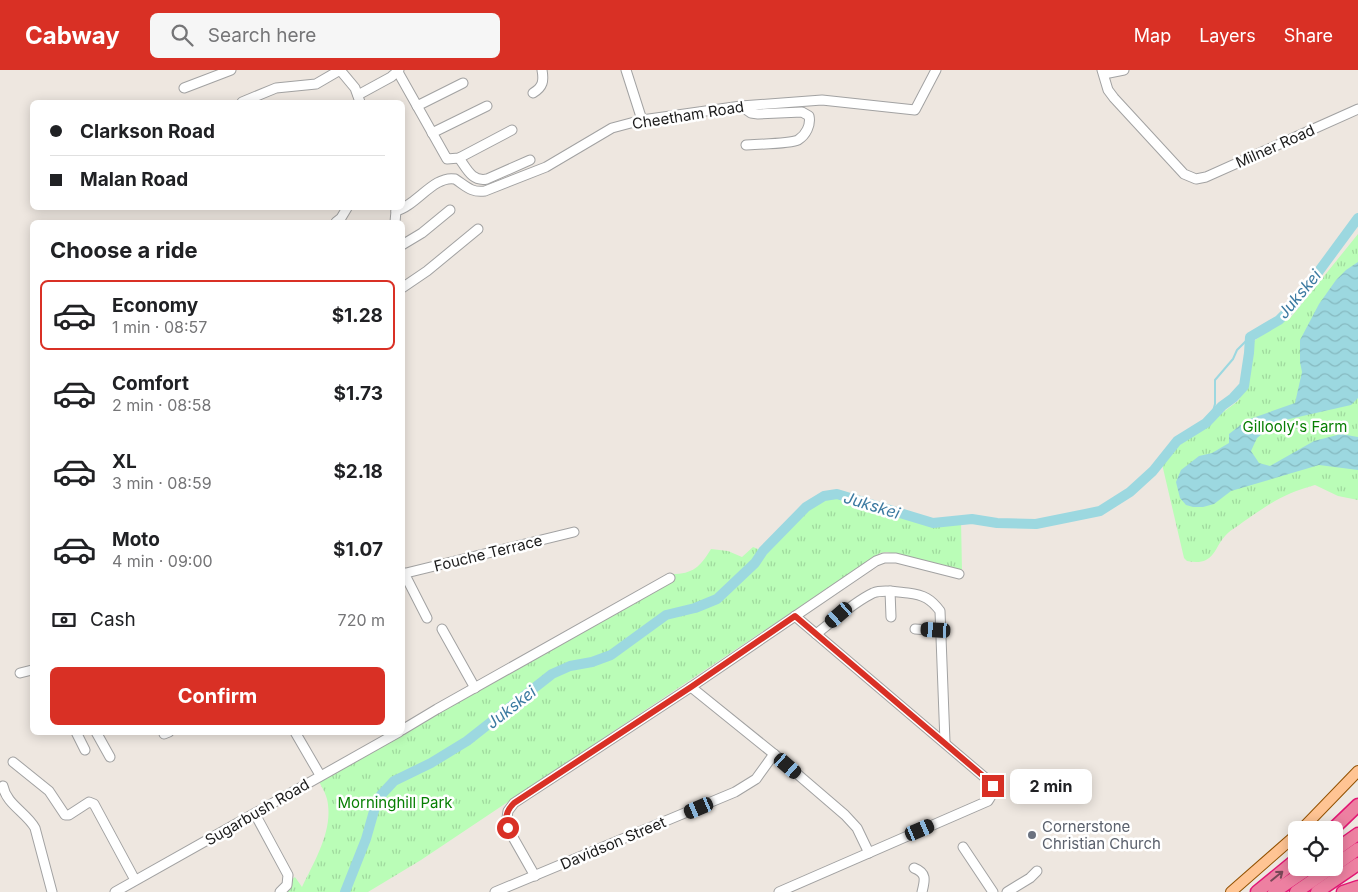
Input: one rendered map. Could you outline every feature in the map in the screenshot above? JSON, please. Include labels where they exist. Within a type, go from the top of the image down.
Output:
[{"type":"highway","points":[[1341,821],[1358,805]]},
{"type":"highway","points":[[1343,844],[1358,834]]},
{"type":"highway","points":[[1343,860],[1358,849]]},
{"type":"highway","points":[[1317,892],[1358,864]]},
{"type":"highway","points":[[1257,892],[1288,867]]},
{"type":"highway","points":[[1274,892],[1297,876]]},
{"type":"highway","points":[[1296,892],[1320,876]]},
{"type":"highway","points":[[1343,892],[1358,888]]},
{"type":"main road","points":[[1310,821],[1358,771]]},
{"type":"main road","points":[[1231,892],[1288,842]]},
{"type":"street","points":[[184,88],[230,70]]},
{"type":"street","points":[[247,100],[276,88],[316,84],[340,70],[359,99],[399,71],[446,158],[450,160],[459,158],[512,130]]},
{"type":"street","points":[[533,93],[540,89],[543,84],[542,70]]},
{"type":"street","points":[[626,70],[642,120]]},
{"type":"street","name":"Cheetham Road","points":[[405,206],[442,181],[450,178],[458,180],[469,190],[484,191],[546,167],[612,128],[642,120],[741,106],[822,100],[916,110],[936,70]]},
{"type":"street","points":[[1103,72],[1124,70]]},
{"type":"street","name":"Milner Road","points":[[1103,72],[1106,86],[1114,98],[1184,174],[1192,178],[1206,177],[1358,109]]},
{"type":"street","points":[[417,106],[462,83]]},
{"type":"street","points":[[432,133],[487,106]]},
{"type":"street","points":[[741,106],[751,113],[807,113],[810,121],[808,129],[795,141],[746,145]]},
{"type":"street","points":[[459,158],[472,176],[479,180],[487,179],[530,160]]},
{"type":"street","points":[[338,220],[346,210]]},
{"type":"street","points":[[405,243],[422,233],[450,210]]},
{"type":"street","points":[[405,286],[427,271],[478,228]]},
{"type":"street","name":"Fouche Terrace","points":[[405,573],[574,532]]},
{"type":"street","points":[[535,876],[506,825],[506,816],[510,807],[519,800],[691,687],[869,564],[884,558],[896,558],[959,574]]},
{"type":"street","points":[[405,577],[427,618]]},
{"type":"street","points":[[405,728],[670,578]]},
{"type":"street","points":[[816,634],[839,615],[874,593],[890,591],[914,594],[932,600],[940,611],[942,631],[945,742]]},
{"type":"street","points":[[890,591],[891,617]]},
{"type":"street","points":[[779,892],[790,890],[869,852],[988,801],[993,794],[993,786],[989,781],[795,616]]},
{"type":"street","points":[[916,628],[942,631]]},
{"type":"street","points":[[442,629],[475,688]]},
{"type":"street","points":[[20,673],[30,670]]},
{"type":"street","points":[[691,687],[774,754],[849,819],[869,852]]},
{"type":"street","points":[[78,735],[86,750]]},
{"type":"street","points":[[98,735],[110,757]]},
{"type":"street","points":[[297,735],[320,775]]},
{"type":"street","name":"Sugarbush Road","points":[[115,892],[392,735]]},
{"type":"street","name":"Davidson Street","points":[[495,892],[735,792],[756,778],[774,754]]},
{"type":"street","points":[[14,762],[49,791],[66,816],[85,804],[92,802],[135,880]]},
{"type":"street","points":[[3,786],[6,796],[32,822],[35,828],[52,892]]},
{"type":"street","points":[[254,814],[288,875],[287,885],[280,892]]},
{"type":"street","points":[[963,847],[993,892]]},
{"type":"street","points":[[914,868],[924,875],[922,892]]},
{"type":"street","points":[[1007,892],[1030,878],[1037,871]]},
{"type":"green space","name":"Gillooly's Farm","points":[[1358,234],[1358,500],[1338,496],[1315,485],[1304,488],[1278,500],[1231,530],[1209,558],[1199,562],[1187,561],[1184,558],[1162,464],[1170,452],[1238,401],[1245,389],[1254,341],[1271,328],[1291,317]]},
{"type":"green space","name":"Morninghill Park","points":[[837,494],[933,523],[961,520],[962,571],[887,552],[880,553],[421,860],[368,892],[275,892],[295,877],[302,887],[326,833],[328,822],[327,799],[315,775],[386,735],[405,735],[405,724],[672,574],[691,571],[699,565],[711,549],[728,551],[742,557],[753,547],[763,551],[806,507],[824,496]]},
{"type":"water","points":[[1358,262],[1358,398],[1351,405],[1280,420],[1257,438],[1251,451],[1259,463],[1270,466],[1314,441],[1341,434],[1358,437],[1358,470],[1319,465],[1231,491],[1214,504],[1203,507],[1186,505],[1180,498],[1176,482],[1181,470],[1199,456],[1212,453],[1229,443],[1229,434],[1247,420],[1295,403],[1302,372],[1300,340],[1319,304],[1336,280]]},
{"type":"waterway","name":"Jukskei","points":[[345,892],[366,839],[376,804],[381,795],[394,781],[431,763],[467,741],[552,674],[570,666],[592,662],[611,655],[666,615],[695,608],[717,599],[755,563],[763,551],[806,507],[824,496],[837,494],[933,523],[972,519],[997,523],[1036,524],[1100,511],[1130,492],[1153,471],[1177,441],[1206,423],[1244,386],[1250,337],[1279,320],[1294,305],[1358,218]]},
{"type":"waterway","points":[[1206,423],[1212,415],[1215,404],[1215,380],[1233,359],[1237,350],[1250,337]]},
{"type":"place","name":"Cornerstone Christian Church","points":[[1032,835]]},
{"type":"route","points":[[508,828],[506,816],[514,803],[795,616],[945,742],[993,786]]}]
